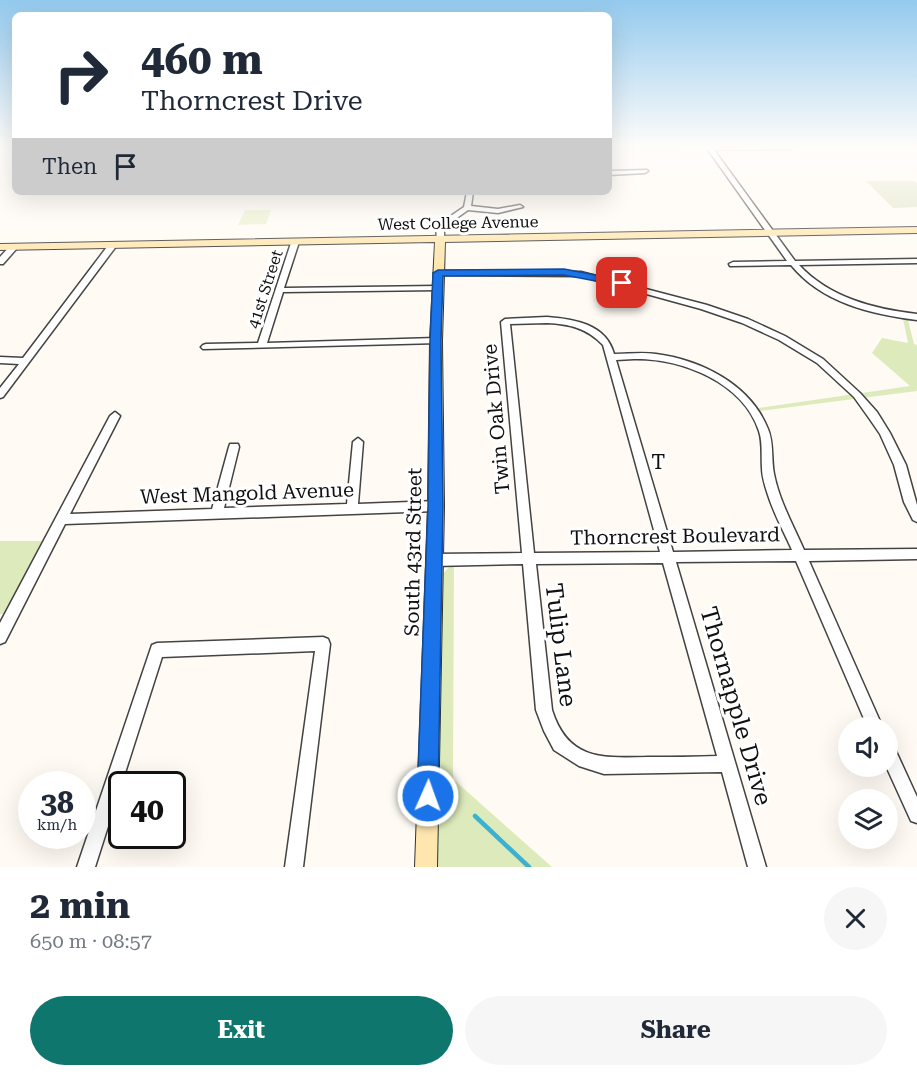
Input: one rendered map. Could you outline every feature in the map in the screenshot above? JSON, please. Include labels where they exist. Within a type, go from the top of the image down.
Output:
[{"type":"street","points":[[738,187],[793,263],[812,282],[841,298],[879,311],[917,317]]},
{"type":"street","points":[[467,208],[469,195]]},
{"type":"street","points":[[440,238],[440,226],[467,208],[507,211],[520,207]]},
{"type":"street","name":"West College Avenue","points":[[0,247],[917,230]]},
{"type":"street","name":"South 43rd Street","points":[[426,867],[436,506],[436,341],[440,238]]},
{"type":"street","name":"41st Street","points":[[262,345],[296,242]]},
{"type":"street","points":[[0,395],[113,245]]},
{"type":"street","points":[[0,262],[14,247]]},
{"type":"street","points":[[733,264],[917,261]]},
{"type":"street","points":[[281,290],[581,274],[745,321],[782,338],[820,361],[857,395],[885,433],[900,465],[910,502],[917,517]]},
{"type":"street","name":"Twin Oak Drive","points":[[527,557],[505,322],[556,320],[580,324],[602,337],[607,344],[670,557]]},
{"type":"street","points":[[206,346],[436,341]]},
{"type":"street","points":[[611,357],[654,357],[671,360],[712,375],[732,387],[757,415],[764,428],[768,474],[774,496],[871,717]]},
{"type":"street","points":[[0,360],[26,361]]},
{"type":"street","points":[[0,637],[115,416]]},
{"type":"street","points":[[352,509],[358,442]]},
{"type":"street","points":[[217,514],[234,447]]},
{"type":"street","name":"West Mangold Avenue","points":[[60,519],[436,506]]},
{"type":"street","name":"Thorncrest Boulevard","points":[[434,560],[527,557],[917,554]]},
{"type":"street","name":"Tulip Lane","points":[[527,557],[544,710],[549,726],[560,744],[579,758],[604,766],[726,764]]},
{"type":"street","name":"Thornapple Drive","points":[[670,557],[726,764],[757,867]]},
{"type":"street","points":[[86,867],[157,650],[324,644],[294,867]]},
{"type":"street","points":[[898,774],[917,815]]},
{"type":"green space","points":[[872,187],[917,187],[917,207],[893,208]]},
{"type":"green space","points":[[245,210],[271,210],[266,224],[238,225]]},
{"type":"green space","points":[[903,319],[908,320],[914,344],[917,345],[917,391],[760,411],[758,408],[910,386],[872,353],[882,338],[908,343]]},
{"type":"green space","points":[[0,541],[43,541],[3,614],[0,614]]},
{"type":"green space","points":[[454,566],[453,779],[552,867],[437,867],[439,578],[449,567]]},
{"type":"waterway","points":[[475,816],[529,867]]},
{"type":"district","name":"T","points":[[659,462]]},
{"type":"route","points":[[428,796],[436,506],[438,273],[564,272],[622,283]]}]
